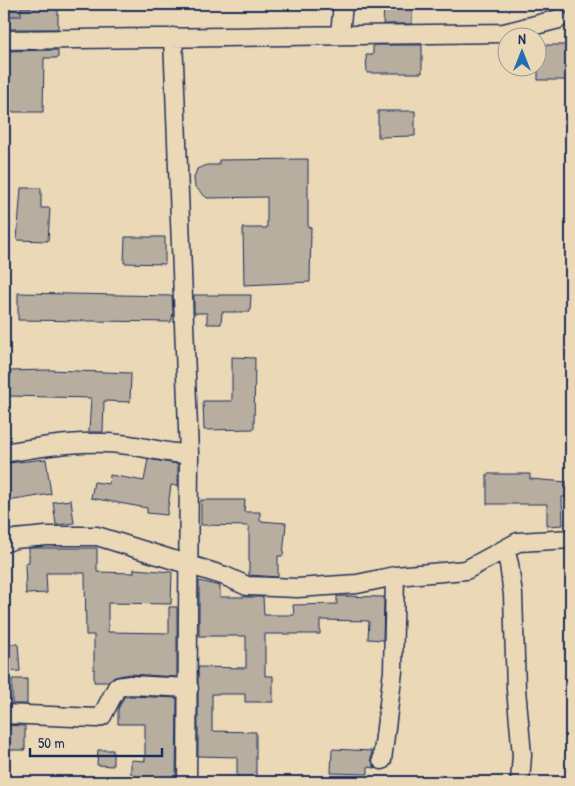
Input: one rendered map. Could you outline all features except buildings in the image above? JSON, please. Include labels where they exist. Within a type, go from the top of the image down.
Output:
[{"type":"street","points":[[340,34],[343,4]]},
{"type":"street","points":[[4,40],[504,33],[563,16]]},
{"type":"street","points":[[172,37],[189,454],[190,565],[187,782]]},
{"type":"street","points":[[4,453],[68,442],[129,445],[172,454],[189,454]]},
{"type":"street","points":[[4,543],[15,539],[46,536],[97,536],[190,565],[247,586],[268,587],[357,584],[395,576],[466,570],[518,542],[571,539]]},
{"type":"street","points":[[505,550],[513,595],[522,755],[520,782]]},
{"type":"street","points":[[382,760],[394,671],[395,576]]},
{"type":"street","points":[[4,714],[98,718],[102,716],[117,687],[130,684],[189,688]]},
{"type":"waterway","points":[[4,10],[27,4]]}]
